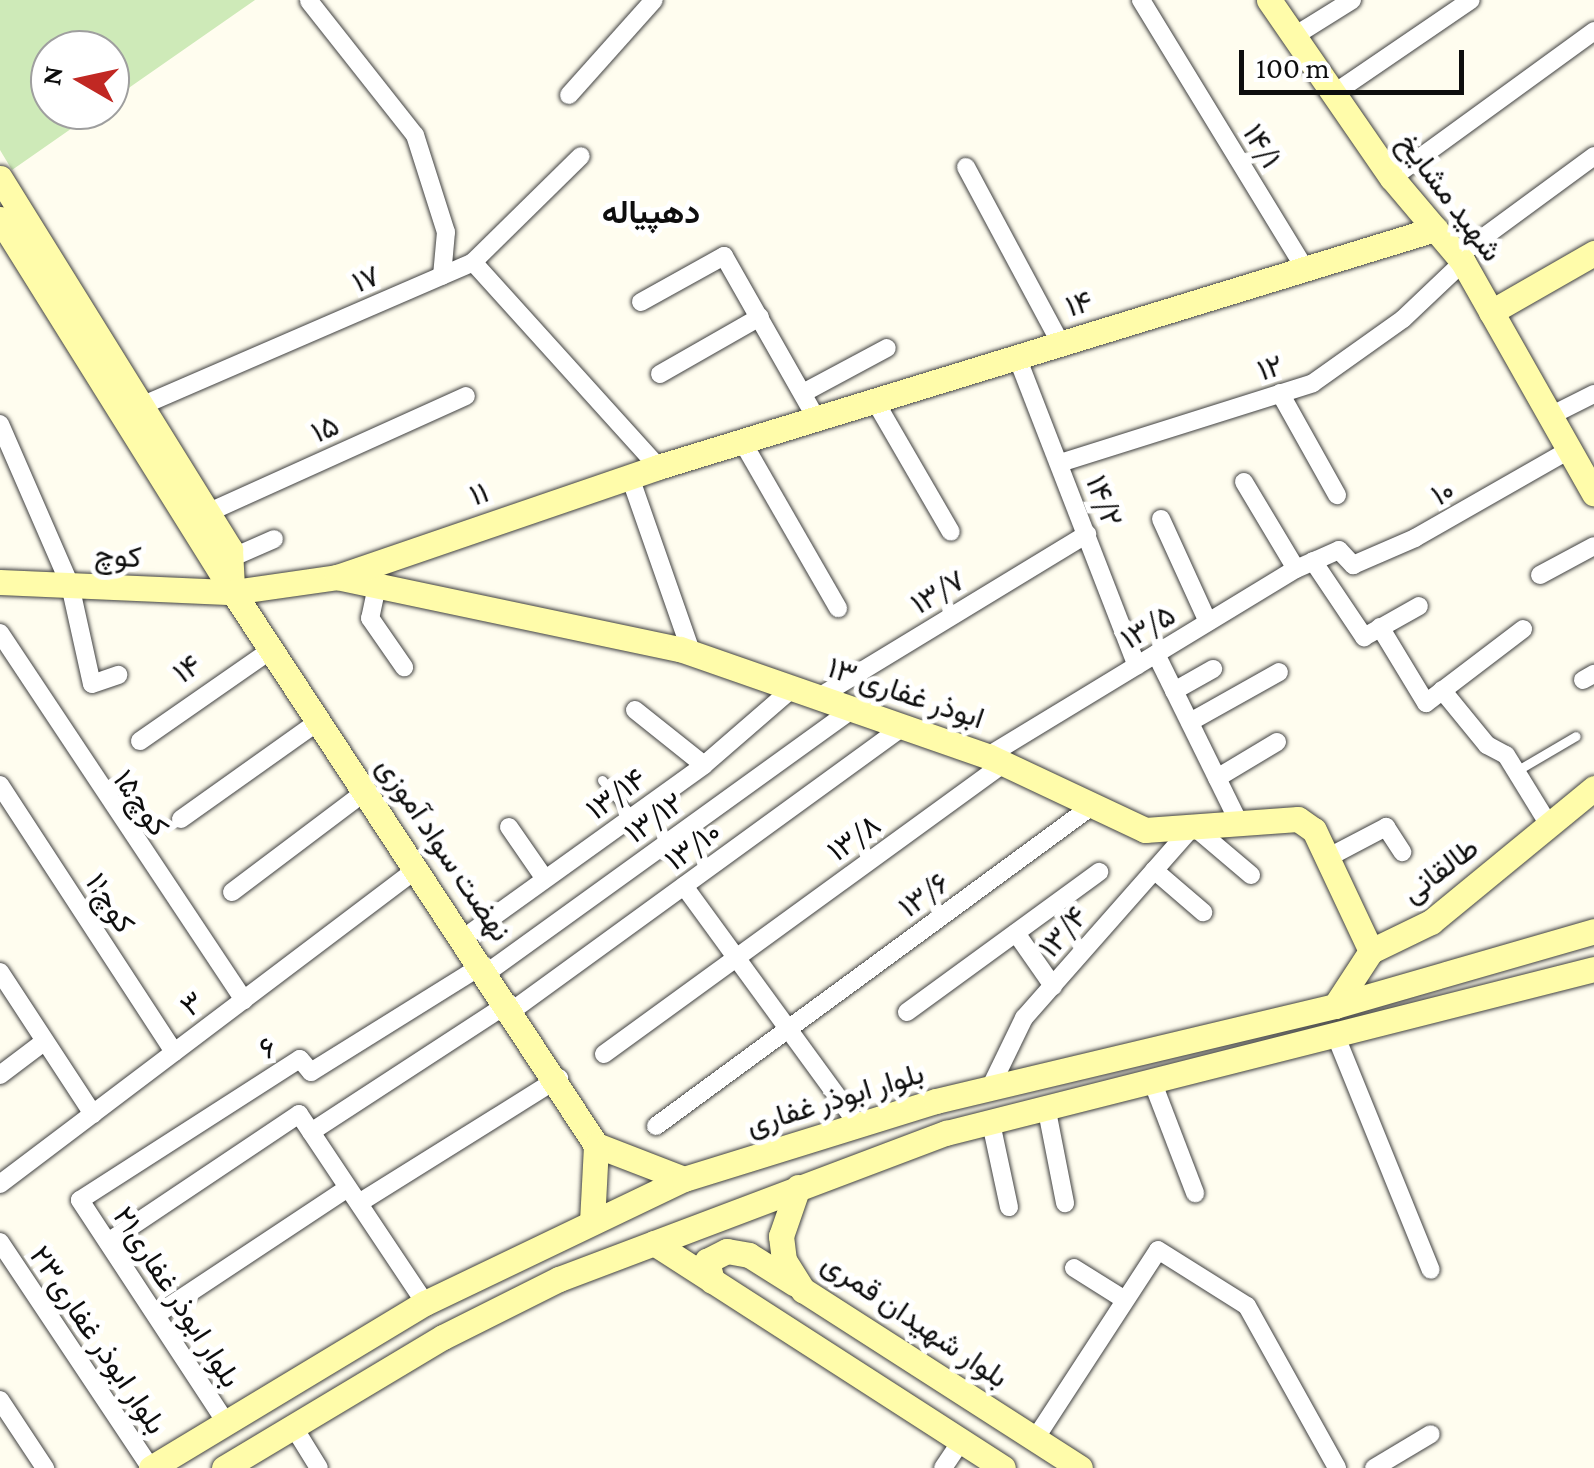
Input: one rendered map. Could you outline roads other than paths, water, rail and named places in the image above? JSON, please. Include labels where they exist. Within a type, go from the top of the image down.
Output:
[{"type":"street","points":[[569,95],[654,0]]},
{"type":"street","name":"۱۴/۱","points":[[1141,0],[1305,269]]},
{"type":"street","name":"شهید مشایخ","points":[[1269,0],[1392,178],[1460,259],[1594,494]]},
{"type":"street","points":[[1296,35],[1352,0]]},
{"type":"street","points":[[1336,92],[1471,0]]},
{"type":"street","points":[[309,2],[415,135],[446,232],[442,276]]},
{"type":"street","points":[[1392,178],[1594,31]]},
{"type":"street","name":"۱۷","points":[[141,406],[473,262],[582,156]]},
{"type":"street","points":[[1460,259],[1594,156]]},
{"type":"street","points":[[966,167],[1061,344]]},
{"type":"street","points":[[0,178],[208,512],[231,558],[232,592]]},
{"type":"street","name":"نهضت سواد آموزی","points":[[0,218],[232,592],[559,1078],[596,1145]]},
{"type":"street","name":"۱۴","points":[[742,441],[1435,229]]},
{"type":"street","points":[[1491,312],[1594,253]]},
{"type":"street","points":[[640,302],[724,256],[816,418]]},
{"type":"street","name":"۱۲","points":[[1060,463],[1314,383],[1388,330],[1460,259]]},
{"type":"street","points":[[473,262],[658,468]]},
{"type":"street","points":[[660,374],[760,317]]},
{"type":"street","points":[[803,393],[887,348]]},
{"type":"street","name":"۱۴/۲","points":[[1017,358],[1137,666]]},
{"type":"street","points":[[1280,393],[1337,495]]},
{"type":"street","points":[[1550,416],[1594,394]]},
{"type":"street","name":"۱۵","points":[[208,512],[466,396]]},
{"type":"street","points":[[874,401],[951,532]]},
{"type":"street","points":[[0,424],[70,585],[92,684],[118,675]]},
{"type":"street","points":[[742,441],[838,608]]},
{"type":"street","name":"۱۱","points":[[232,592],[338,578],[742,441]]},
{"type":"street","name":"۱۰","points":[[1339,550],[1353,565],[1416,538],[1570,450]]},
{"type":"street","points":[[630,476],[692,654]]},
{"type":"street","points":[[1244,482],[1364,637],[1418,606]]},
{"type":"street","points":[[1162,520],[1208,622]]},
{"type":"street","name":"۱۳/۷","points":[[819,697],[1086,534]]},
{"type":"street","points":[[231,558],[274,539]]},
{"type":"street","points":[[1540,575],[1594,546]]},
{"type":"street","name":"۱۳/۵","points":[[996,759],[1208,622],[1305,565],[1339,550]]},
{"type":"street","name":"۱۳ ابوذر غفاری","points":[[338,578],[692,654],[996,759],[1144,830],[1298,819],[1327,858],[1371,951]]},
{"type":"street","name":"کوچ","points":[[0,582],[232,592]]},
{"type":"street","points":[[377,586],[370,618],[404,668]]},
{"type":"street","points":[[1380,628],[1426,703],[1523,629]]},
{"type":"street","name":"۱۵کوچ","points":[[0,633],[244,1000]]},
{"type":"street","name":"۱۴","points":[[140,741],[271,650]]},
{"type":"street","points":[[1156,654],[1238,821]]},
{"type":"street","points":[[1174,692],[1213,669]]},
{"type":"street","points":[[1190,722],[1279,672]]},
{"type":"street","name":"۱۳/۱۴","points":[[465,938],[704,764],[794,688]]},
{"type":"street","points":[[1442,690],[1516,771],[1549,825]]},
{"type":"street","name":"۱۳/۱۲","points":[[486,969],[852,709]]},
{"type":"street","points":[[635,710],[704,764]]},
{"type":"street","points":[[181,819],[319,721]]},
{"type":"street","name":"۱۳/۱۰","points":[[312,1132],[511,1007],[904,726]]},
{"type":"street","points":[[1217,778],[1278,742]]},
{"type":"street","name":"۱۳/۸","points":[[736,958],[996,759]]},
{"type":"street","name":"۱۱کوچ","points":[[0,785],[174,1052]]},
{"type":"street","name":"طالقانی","points":[[1371,951],[1431,922],[1594,788]]},
{"type":"street","points":[[232,892],[366,791]]},
{"type":"street","name":"۱۳/۶","points":[[656,1126],[1092,806]]},
{"type":"street","points":[[1193,826],[1251,875]]},
{"type":"street","name":"۱۳/۴","points":[[991,1086],[1024,1018],[1193,826]]},
{"type":"street","points":[[509,827],[545,879]]},
{"type":"street","points":[[1327,858],[1386,827],[1402,852]]},
{"type":"street","name":"۳","points":[[0,1184],[418,868]]},
{"type":"street","points":[[1154,870],[1204,912]]},
{"type":"street","points":[[907,1012],[1099,872]]},
{"type":"street","points":[[684,886],[858,1126]]},
{"type":"street","points":[[1016,932],[1053,986]]},
{"type":"street","name":"بلوار ابوذر غفاری","points":[[151,1468],[425,1303],[684,1179],[991,1086],[1335,1006],[1594,932]]},
{"type":"street","points":[[1335,1006],[1371,951]]},
{"type":"street","points":[[604,1054],[736,958]]},
{"type":"street","points":[[224,1468],[443,1337],[654,1243],[798,1187],[991,1123],[1154,1086],[1594,968]]},
{"type":"street","name":"۶","points":[[80,1200],[300,1059],[311,1072],[486,969]]},
{"type":"street","points":[[1,975],[93,1114]]},
{"type":"street","points":[[1336,1039],[1431,1270]]},
{"type":"street","points":[[0,1074],[45,1041]]},
{"type":"street","points":[[156,1315],[353,1195],[559,1078]]},
{"type":"street","points":[[1154,1086],[1195,1194]]},
{"type":"street","points":[[1048,1111],[1065,1203]]},
{"type":"street","points":[[108,1242],[299,1114],[425,1303]]},
{"type":"street","points":[[991,1123],[1009,1207]]},
{"type":"street","points":[[592,1222],[596,1145],[684,1179]]},
{"type":"street","name":"بلوار شهیدان قمری","points":[[798,1187],[781,1236],[784,1260],[803,1290],[1080,1468]]},
{"type":"street","name":"۲۱بلوار ابوذر غفاری","points":[[80,1200],[228,1424]]},
{"type":"street","name":"بلوار ابوذر غفاری۲۳","points":[[0,1242],[151,1468]]},
{"type":"street","points":[[654,1243],[1003,1468]]},
{"type":"street","points":[[1035,1439],[1158,1250],[1247,1306],[1336,1468]]},
{"type":"street","points":[[712,1281],[707,1261],[726,1251],[749,1255],[803,1290]]},
{"type":"street","points":[[1074,1268],[1125,1300]]},
{"type":"street","points":[[318,1370],[337,1400]]},
{"type":"street","points":[[0,1400],[46,1468]]},
{"type":"street","points":[[293,1426],[319,1468]]},
{"type":"street","points":[[1374,1468],[1431,1434]]},
{"type":"street","points":[[944,1468],[961,1441]]},
{"type":"lane","points":[[1516,771],[1576,736]]},
{"type":"lane","points":[[602,780],[632,816]]},
{"type":"district","name":"دهپیاله","points":[[651,212]]}]
